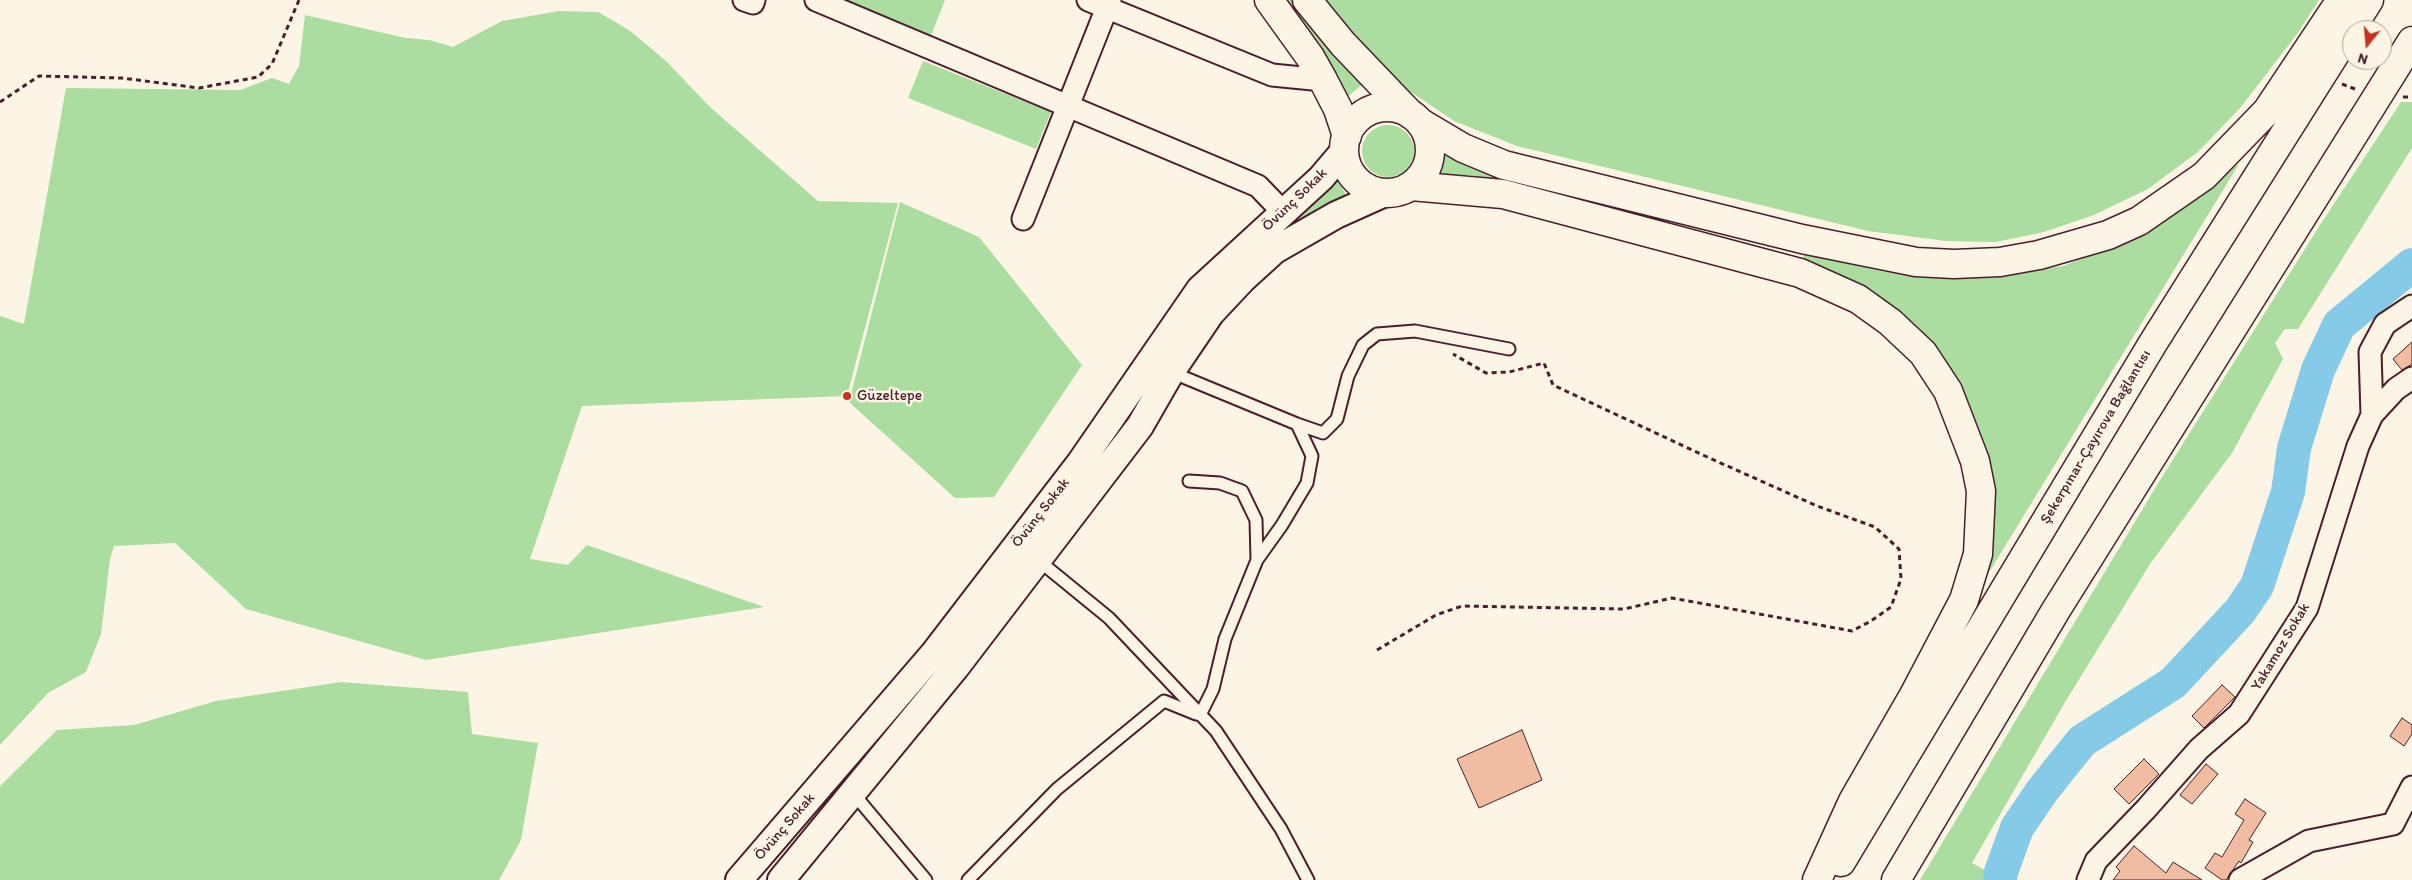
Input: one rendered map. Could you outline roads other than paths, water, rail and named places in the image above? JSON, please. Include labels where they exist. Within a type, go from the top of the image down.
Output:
[{"type":"main road","points":[[1269,0],[1310,56],[1338,110],[1345,143],[1346,163],[1352,175],[1361,184],[1372,190],[1384,193],[1398,192],[1411,186],[1422,176],[1429,164],[1431,150],[1428,136],[1416,118],[1343,44],[1306,0]]},
{"type":"main road","points":[[1345,143],[1359,118],[1378,108],[1390,107],[1416,118],[1463,148],[1504,165],[1802,240],[1916,262],[1954,264],[2000,262],[2039,255],[2108,235],[2139,221],[2204,176],[2267,110],[2341,0]]},
{"type":"main road","name":"Şekerpınar-Çayırova Bağlantısı","points":[[1832,880],[2148,351],[2369,0]]},
{"type":"main road","points":[[1896,880],[2061,602],[2412,41]]},
{"type":"main road","points":[[1411,186],[1504,194],[1800,273],[1858,299],[1890,322],[1923,353],[1948,391],[1975,461],[1981,491],[1978,554],[1964,600],[1914,695],[1853,801],[1817,880]]},
{"type":"street","points":[[744,0],[753,3],[754,0]]},
{"type":"street","points":[[816,0],[1258,186],[1283,212]]},
{"type":"street","points":[[1023,219],[1068,106],[1102,3],[1272,75],[1323,80]]},
{"type":"street","name":"Övünç Sokak","points":[[739,880],[935,652],[1080,463],[1200,289],[1321,178],[1345,143]]},
{"type":"street","name":"Övünç Sokak","points":[[781,880],[956,667],[1140,426],[1170,372],[1211,312],[1242,280],[1276,250],[1336,215],[1384,193]]},
{"type":"street","points":[[2372,415],[2370,352],[2385,324],[2412,306]]},
{"type":"street","name":"Yakamoz Sokak","points":[[2088,880],[2096,861],[2199,749],[2239,714],[2307,608],[2358,446],[2372,415],[2396,389],[2412,378]]},
{"type":"street","points":[[2240,880],[2308,841],[2393,824],[2412,787]]},
{"type":"lane","points":[[1170,372],[1323,433],[1337,419],[1348,376],[1363,345],[1377,334],[1415,330],[1509,349]]},
{"type":"lane","points":[[1200,715],[1213,689],[1225,639],[1257,560],[1282,525],[1307,483],[1312,456],[1297,424]]},
{"type":"lane","points":[[1189,481],[1220,483],[1242,491],[1256,520],[1257,560]]},
{"type":"lane","points":[[1038,560],[1109,618],[1216,731],[1281,829],[1308,880]]},
{"type":"lane","points":[[968,880],[1058,789],[1164,701],[1200,715]]},
{"type":"lane","points":[[853,793],[926,880]]},
{"type":"waterway","points":[[2000,880],[2001,872],[2017,828],[2042,791],[2082,741],[2173,683],[2240,611],[2257,586],[2288,492],[2294,448],[2318,370],[2339,325],[2412,265]]},
{"type":"place","name":"Güzeltepe","points":[[847,396]]}]
